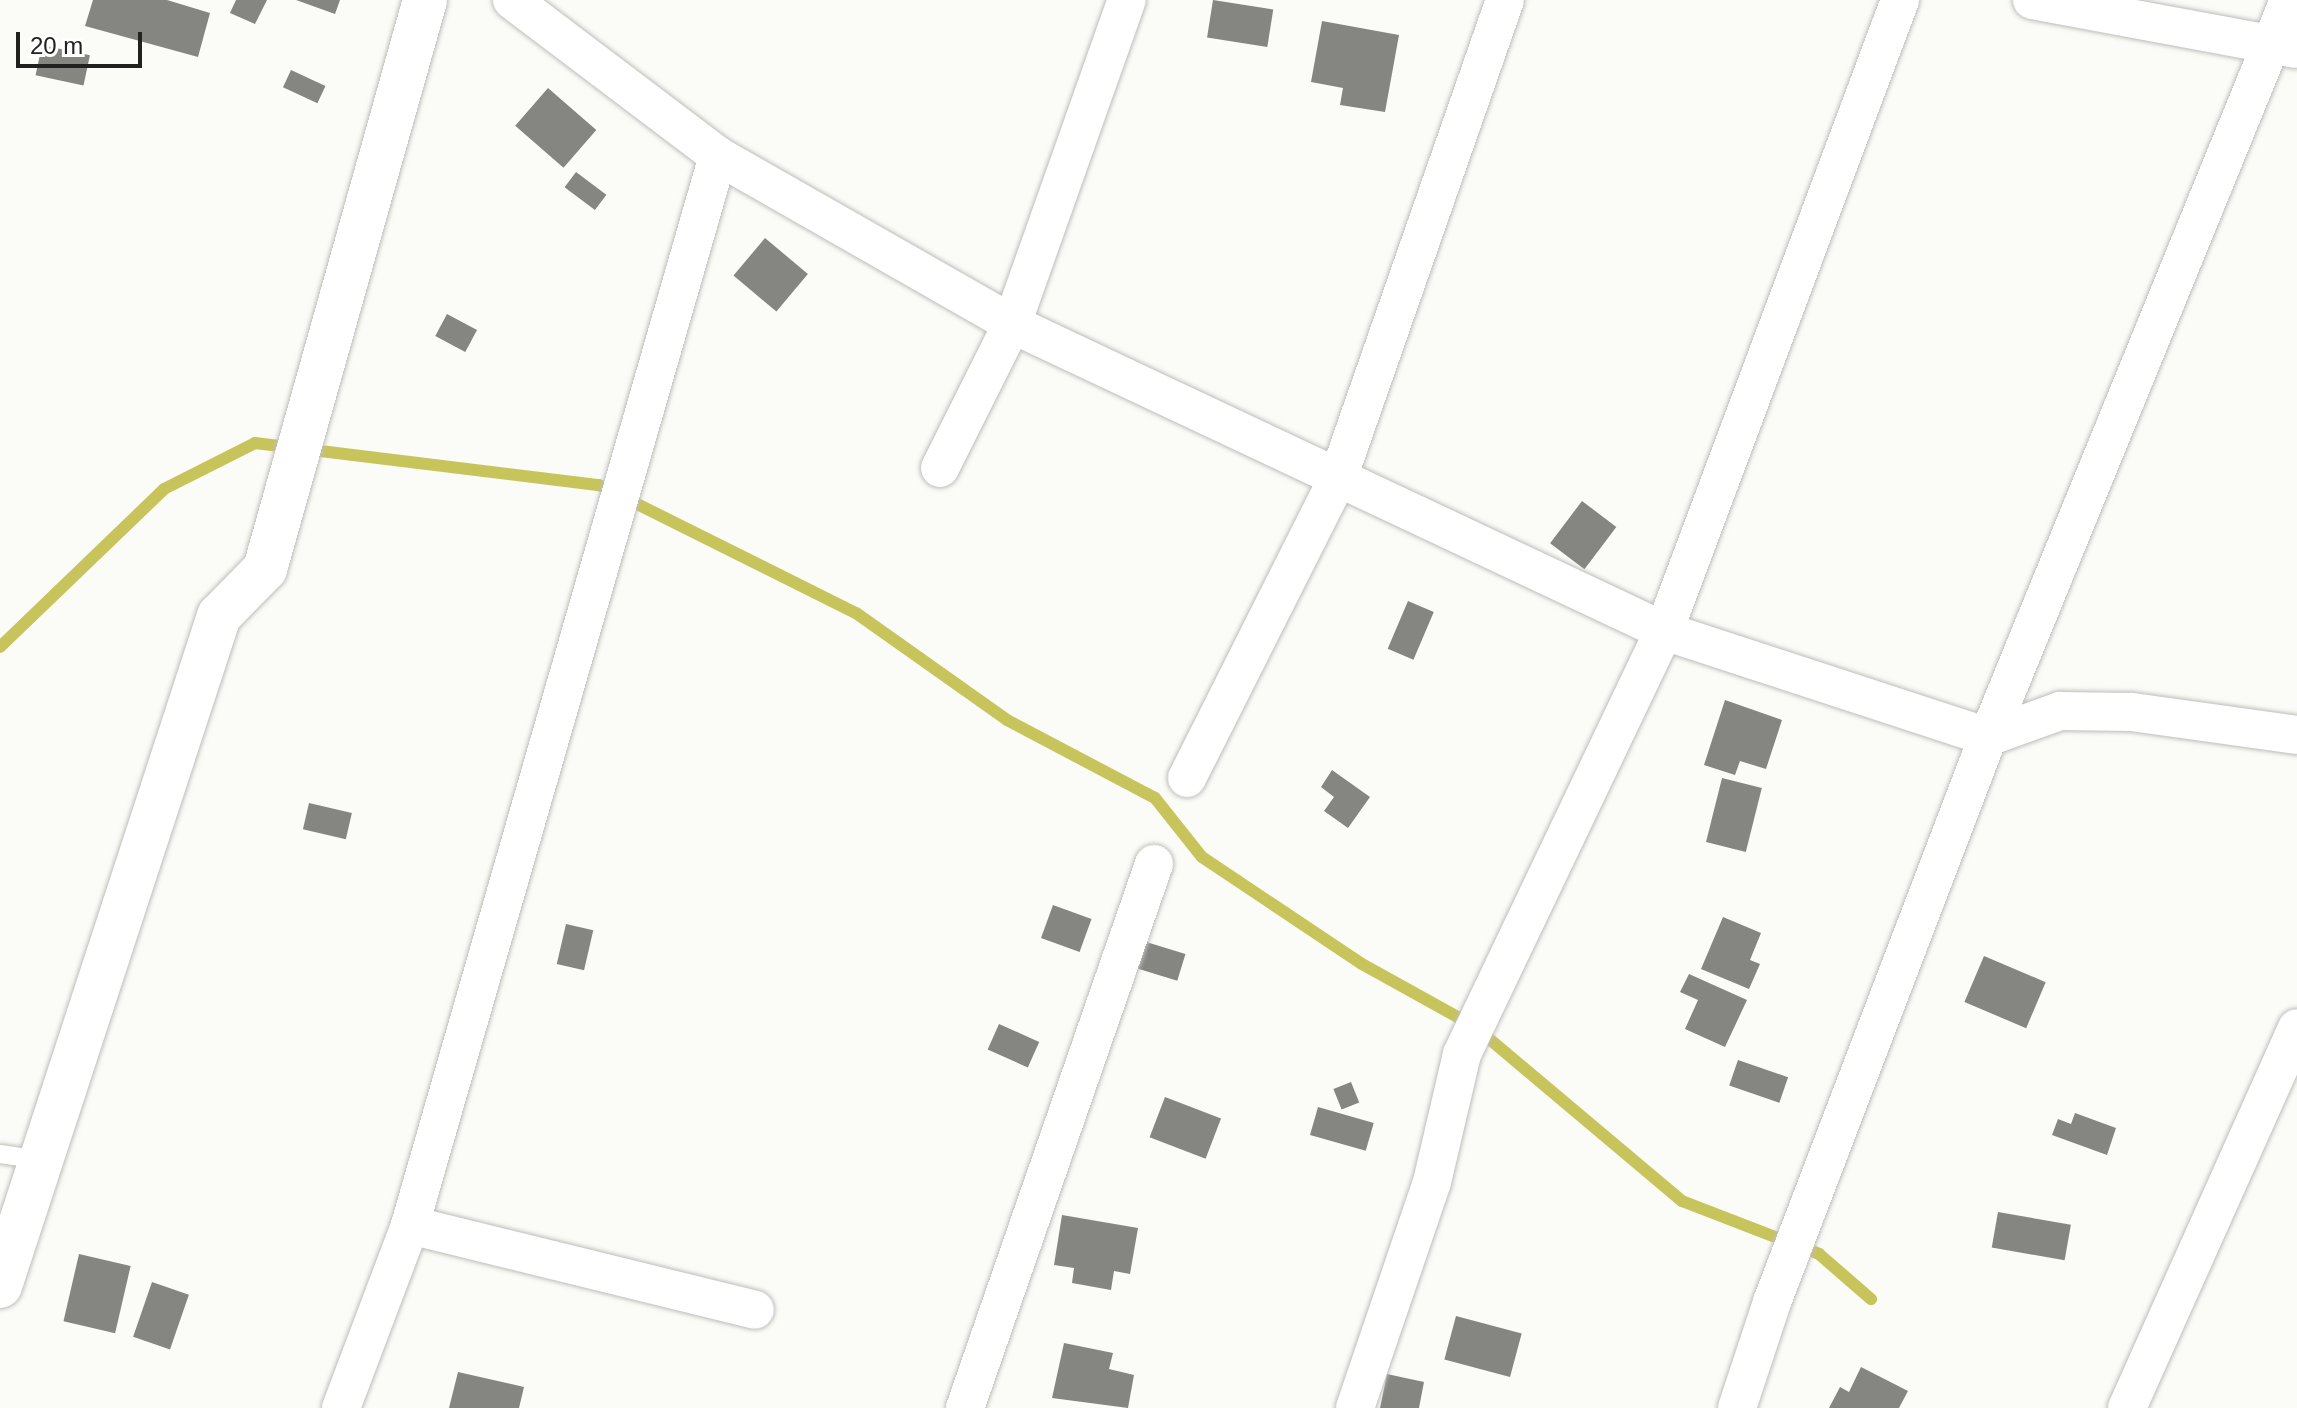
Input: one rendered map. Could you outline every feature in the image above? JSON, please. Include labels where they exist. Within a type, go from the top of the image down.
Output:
[{"type":"street","points":[[0,1286],[20,1157],[219,616],[265,569],[425,0]]},
{"type":"street","points":[[512,0],[718,156],[1012,324],[1664,631],[1988,737],[2060,711],[2132,712],[2297,735]]},
{"type":"street","points":[[940,468],[1012,324],[1127,0]]},
{"type":"street","points":[[1187,778],[1338,478],[1505,0]]},
{"type":"street","points":[[1355,1408],[1432,1182],[1462,1054],[1664,631],[1900,0]]},
{"type":"street","points":[[2032,0],[2285,47]]},
{"type":"street","points":[[1737,1408],[1772,1302],[1988,737],[2285,47],[2289,0]]},
{"type":"street","points":[[341,1408],[410,1225],[718,156]]},
{"type":"street","points":[[965,1408],[1154,864]]},
{"type":"street","points":[[2127,1408],[2297,1028]]},
{"type":"street","points":[[410,1225],[755,1310]]},
{"type":"building","points":[[93,0],[167,0],[210,13],[198,57],[85,26]]},
{"type":"building","points":[[236,0],[267,0],[255,24],[230,13]]},
{"type":"building","points":[[296,0],[340,0],[335,14]]},
{"type":"building","points":[[1213,0],[1273,10],[1267,47],[1207,38]]},
{"type":"building","points":[[1322,21],[1399,35],[1385,112],[1340,105],[1343,88],[1311,82]]},
{"type":"building","points":[[42,45],[90,55],[83,86],[36,75]]},
{"type":"building","points":[[291,70],[325,86],[317,103],[283,87]]},
{"type":"building","points":[[548,88],[596,130],[563,168],[515,126]]},
{"type":"building","points":[[576,172],[606,195],[595,210],[565,187]]},
{"type":"building","points":[[765,238],[808,274],[776,312],[734,276]]},
{"type":"building","points":[[447,314],[477,330],[465,352],[435,336]]},
{"type":"building","points":[[1582,501],[1616,527],[1584,569],[1550,543]]},
{"type":"building","points":[[1408,601],[1434,612],[1413,660],[1388,649]]},
{"type":"building","points":[[1725,700],[1782,720],[1766,769],[1740,761],[1735,775],[1704,765]]},
{"type":"building","points":[[1332,770],[1370,797],[1348,828],[1324,811],[1334,797],[1321,787]]},
{"type":"building","points":[[1722,778],[1762,788],[1746,852],[1706,842]]},
{"type":"building","points":[[309,803],[352,813],[346,839],[303,829]]},
{"type":"building","points":[[1053,905],[1092,919],[1080,952],[1041,938]]},
{"type":"building","points":[[1723,917],[1761,933],[1750,960],[1760,964],[1749,989],[1701,969]]},
{"type":"building","points":[[566,924],[593,930],[584,970],[557,964]]},
{"type":"building","points":[[1130,937],[1185,954],[1177,981],[1122,964]]},
{"type":"building","points":[[1984,956],[2046,982],[2026,1028],[1964,1002]]},
{"type":"building","points":[[1689,974],[1747,1000],[1725,1047],[1685,1029],[1698,1000],[1680,992]]},
{"type":"building","points":[[999,1024],[1039,1042],[1028,1067],[988,1050]]},
{"type":"building","points":[[1738,1060],[1788,1077],[1779,1103],[1729,1086]]},
{"type":"building","points":[[1351,1082],[1359,1102],[1342,1110],[1333,1089]]},
{"type":"building","points":[[1165,1097],[1221,1119],[1206,1159],[1150,1137]]},
{"type":"building","points":[[1318,1107],[1374,1123],[1366,1151],[1310,1135]]},
{"type":"building","points":[[2075,1113],[2116,1128],[2107,1155],[2052,1135],[2058,1119],[2071,1124]]},
{"type":"building","points":[[1998,1212],[2071,1225],[2065,1260],[1992,1247]]},
{"type":"building","points":[[1062,1215],[1138,1228],[1130,1274],[1114,1271],[1111,1290],[1072,1283],[1074,1268],[1054,1265]]},
{"type":"building","points":[[79,1254],[131,1266],[115,1333],[63,1321]]},
{"type":"building","points":[[152,1282],[189,1295],[170,1350],[133,1337]]},
{"type":"building","points":[[1456,1316],[1522,1334],[1510,1377],[1444,1359]]},
{"type":"building","points":[[1064,1343],[1113,1353],[1109,1369],[1134,1375],[1128,1408],[1052,1398]]},
{"type":"building","points":[[1861,1367],[1908,1391],[1899,1408],[1829,1408],[1840,1387],[1849,1392]]},
{"type":"building","points":[[458,1372],[524,1387],[519,1408],[449,1408]]},
{"type":"building","points":[[1387,1374],[1424,1382],[1419,1408],[1380,1408]]},
{"type":"waterway","points":[[0,647],[164,489],[255,443],[599,485],[856,613],[1007,720],[1155,798],[1202,857],[1362,964],[1474,1026],[1682,1201],[1819,1254],[1871,1299]]}]
